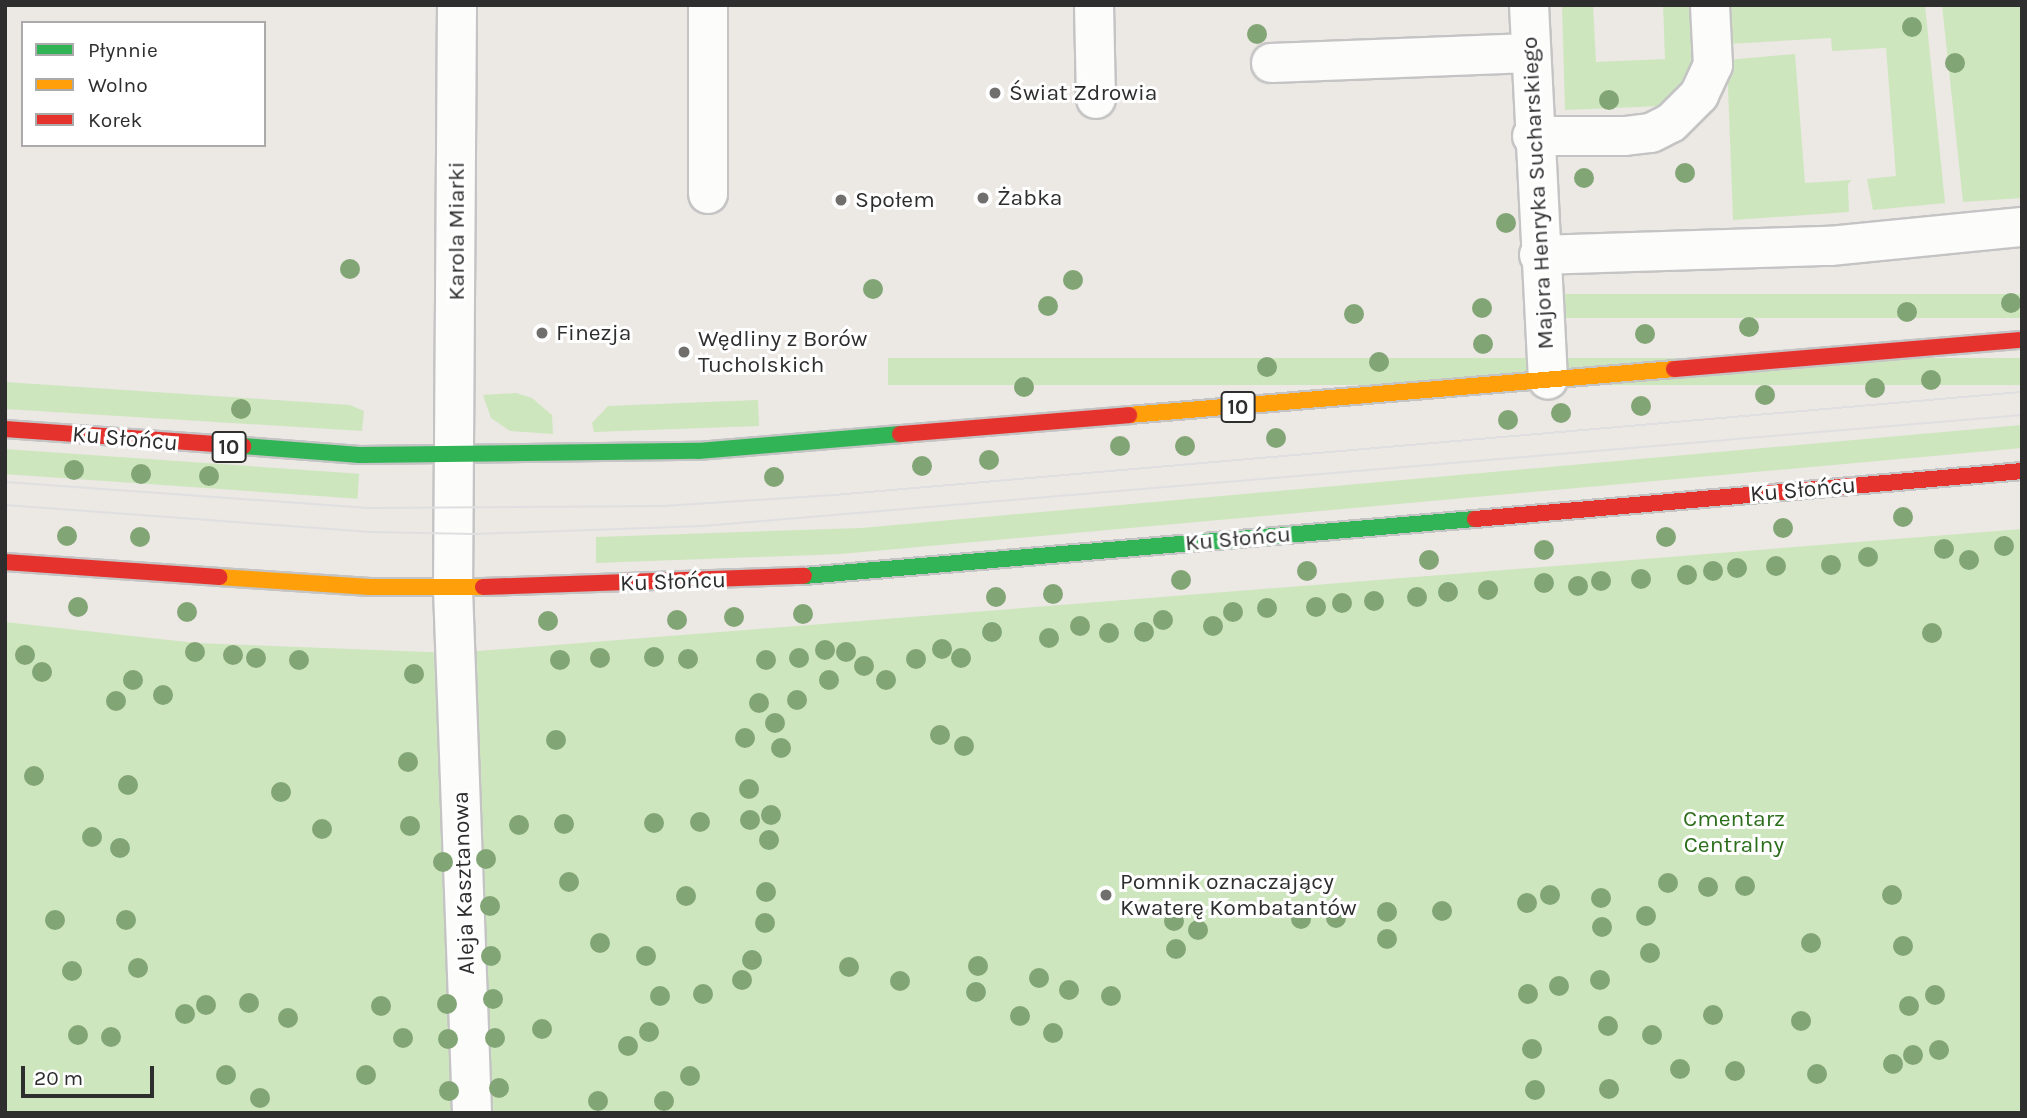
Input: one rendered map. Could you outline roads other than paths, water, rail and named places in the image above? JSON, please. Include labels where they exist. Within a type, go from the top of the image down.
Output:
[{"type":"main road","name":"Ku Słońcu","points":[[5,429],[360,455],[454,457],[821,443],[2022,340]]},
{"type":"main road","name":"Ku Słońcu","points":[[5,562],[327,585],[453,589],[844,574],[2022,471]]},
{"type":"street","name":"Karola Miarki","points":[[454,457],[457,5]]},
{"type":"street","points":[[708,5],[708,194]]},
{"type":"street","points":[[1094,5],[1096,99]]},
{"type":"street","name":"Majora Henryka Sucharskiego","points":[[1529,5],[1532,136],[1548,380]]},
{"type":"street","points":[[1532,136],[1651,133],[1687,109],[1713,65],[1710,5]]},
{"type":"street","points":[[1271,63],[1530,53]]},
{"type":"street","points":[[1539,255],[1830,246],[2022,227]]},
{"type":"street","points":[[453,589],[454,457]]},
{"type":"street","name":"Aleja Kasztanowa","points":[[453,589],[472,1113]]},
{"type":"tram line","points":[[5,482],[372,508],[663,506],[834,495],[2022,392]]},
{"type":"tram line","points":[[5,505],[371,532],[474,534],[703,526],[2022,415]]},
{"type":"place","name":"Świat Zdrowia","points":[[995,93]]},
{"type":"place","name":"Żabka","points":[[983,198]]},
{"type":"place","name":"Społem","points":[[841,200]]},
{"type":"place","name":"Finezja","points":[[542,333]]},
{"type":"place","name":"Wędliny z Borów Tucholskich","points":[[684,352]]},
{"type":"place","name":"Pomnik oznaczający Kwaterę Kombatantów","points":[[1106,895]]},
{"type":"park label","name":"Cmentarz Centralny","points":[[1734,832]]}]
